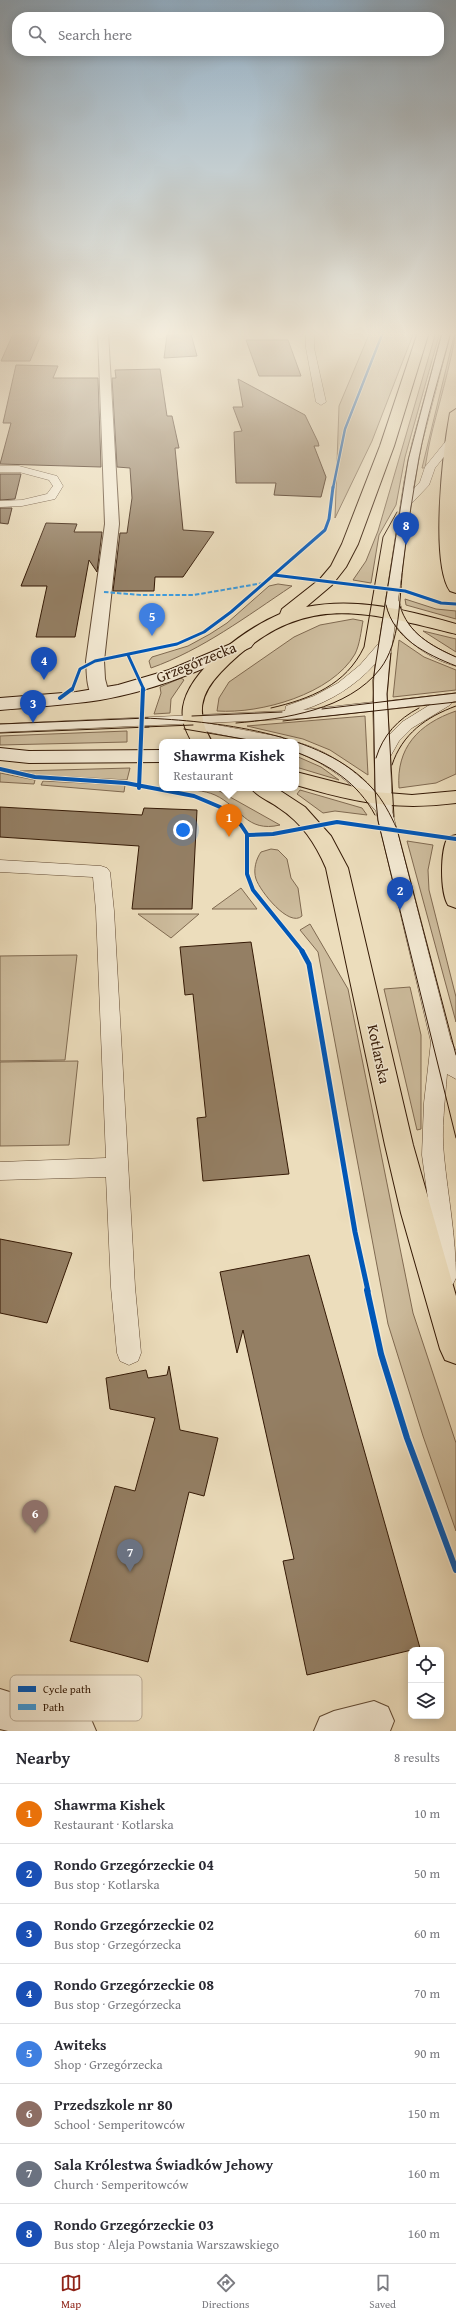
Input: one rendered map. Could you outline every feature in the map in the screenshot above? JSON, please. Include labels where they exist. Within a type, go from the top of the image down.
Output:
[{"type":"main road","points":[[200,739],[192,722],[192,700],[201,684],[217,667],[250,640],[273,624],[326,582],[338,567],[350,544],[387,446],[398,413]]},
{"type":"main road","points":[[456,413],[450,443],[446,489],[449,565],[456,588]]},
{"type":"main road","points":[[273,624],[290,617],[324,609],[392,605],[456,629]]},
{"type":"main road","points":[[299,779],[381,804],[456,797]]},
{"type":"main road","name":"Kotlarska","points":[[266,791],[300,812],[314,826],[330,849],[337,868],[399,1145],[416,1214],[452,1335]]},
{"type":"main road","points":[[456,842],[453,875],[456,900]]},
{"type":"street","points":[[100,694],[96,679],[95,662],[112,524],[107,413]]},
{"type":"street","name":"Grzegórzecka","points":[[0,704],[100,694],[174,674],[250,640]]},
{"type":"street","points":[[0,754],[29,757],[159,756]]},
{"type":"street","points":[[0,1709],[10,1712]]},
{"type":"street","points":[[41,1721],[76,1731]]},
{"type":"street","points":[[334,1731],[374,1721]]},
{"type":"lane","points":[[425,413],[417,443],[382,665],[380,706],[382,757],[381,804],[441,1041],[456,1071]]},
{"type":"lane","points":[[407,502],[425,483],[430,467],[450,443]]},
{"type":"lane","points":[[0,469],[19,469],[53,478],[58,486],[51,497],[22,503],[0,504]]},
{"type":"lane","points":[[392,605],[402,627],[419,642],[456,662]]},
{"type":"lane","points":[[259,717],[303,705],[334,692],[368,666],[386,642]]},
{"type":"lane","points":[[0,728],[170,721],[192,722],[307,714],[455,697]]},
{"type":"lane","points":[[382,757],[393,739],[407,725],[455,697]]},
{"type":"lane","points":[[192,722],[268,739]]},
{"type":"lane","points":[[299,748],[338,766],[360,783],[381,804]]},
{"type":"lane","points":[[0,866],[101,872],[105,911],[123,1287],[129,1353]]},
{"type":"lane","points":[[441,1041],[434,1103],[433,1154],[442,1222],[452,1335]]},
{"type":"lane","points":[[0,1171],[117,1167]]},
{"type":"shaded area","points":[[339,413],[383,413],[372,441],[335,518]]},
{"type":"shaded area","points":[[412,413],[417,413],[405,457],[396,505],[379,535],[371,583],[353,580],[366,561],[378,531]]},
{"type":"shaded area","points":[[435,413],[437,413],[425,468],[422,468]]},
{"type":"shaded area","points":[[278,584],[292,586],[224,632],[170,661],[151,668],[149,661],[152,657],[188,646],[210,634],[227,623],[269,586]]},
{"type":"shaded area","points":[[405,599],[436,609],[456,611],[456,619],[406,605]]},
{"type":"shaded area","points":[[353,619],[363,621],[357,650],[344,668],[330,680],[294,699],[274,705],[235,711],[217,711],[219,698],[229,682],[294,637],[320,625]]},
{"type":"shaded area","points":[[423,631],[456,639],[456,652]]},
{"type":"shaded area","points":[[399,640],[424,657],[456,670],[456,690],[393,697]]},
{"type":"shaded area","points":[[181,678],[184,680],[171,699],[170,713],[154,714],[161,693],[160,687]]},
{"type":"shaded area","points":[[456,711],[456,774],[436,783],[399,788],[401,761],[412,739],[431,723]]},
{"type":"shaded area","points":[[365,716],[368,775],[330,750],[303,739],[247,726]]},
{"type":"shaded area","points":[[127,731],[127,742],[0,745],[0,736]]},
{"type":"shaded area","points":[[299,757],[321,767],[339,780],[299,768]]},
{"type":"shaded area","points":[[130,768],[127,780],[37,775],[20,771]]},
{"type":"shaded area","points":[[0,773],[35,780],[34,784],[0,782]]},
{"type":"shaded area","points":[[43,781],[125,785],[124,792],[41,785]]},
{"type":"shaded area","points":[[300,790],[362,808],[367,815],[335,811],[323,813],[297,794]]},
{"type":"shaded area","points":[[202,791],[219,791],[280,825],[259,825],[251,822],[244,818],[224,800],[211,793]]},
{"type":"shaded area","points":[[407,841],[433,845],[428,870],[429,890],[456,997],[456,1022]]},
{"type":"shaded area","points":[[271,849],[278,850],[287,859],[291,878],[298,888],[302,916],[296,918],[290,917],[283,913],[263,892],[256,879],[255,868],[259,855],[261,852]]},
{"type":"shaded area","points":[[241,888],[257,909],[212,909]]},
{"type":"shaded area","points":[[138,914],[199,914],[171,938]]},
{"type":"shaded area","points":[[310,924],[348,989],[413,1313],[456,1443],[456,1531],[423,1436],[388,1324],[318,952],[300,930]]},
{"type":"shaded area","points":[[77,955],[65,1060],[0,1061],[0,956]]},
{"type":"shaded area","points":[[410,987],[421,1035],[421,1129],[417,1130],[384,989]]},
{"type":"shaded area","points":[[78,1061],[69,1145],[0,1146],[0,1062]]},
{"type":"building","points":[[5,413],[99,413],[101,467],[0,464],[11,423],[3,423]]},
{"type":"building","points":[[114,413],[167,413],[167,416],[172,416],[179,448],[175,448],[183,530],[214,532],[183,577],[155,577],[154,591],[113,591],[120,533],[127,533],[132,498],[130,468],[117,467]]},
{"type":"building","points":[[235,413],[301,413],[305,415],[318,442],[319,446],[314,446],[326,477],[321,497],[274,495],[276,483],[236,483],[234,432],[242,431]]},
{"type":"building","points":[[0,474],[21,474],[15,499],[0,500]]},
{"type":"building","points":[[0,508],[12,508],[8,524],[0,523]]},
{"type":"building","points":[[46,523],[77,524],[74,532],[102,532],[97,572],[89,560],[75,637],[36,637],[47,586],[21,586]]},
{"type":"building","points":[[0,807],[142,815],[144,808],[197,810],[192,909],[132,909],[139,846],[0,837]]},
{"type":"building","points":[[251,942],[289,1174],[203,1181],[197,1118],[206,1117],[193,994],[185,995],[180,947]]},
{"type":"building","points":[[0,1239],[72,1253],[47,1323],[0,1313]]},
{"type":"building","points":[[309,1255],[420,1647],[408,1647],[408,1651],[307,1675],[283,1561],[294,1559],[243,1330],[237,1353],[220,1272]]},
{"type":"building","points":[[169,1366],[180,1430],[218,1438],[204,1496],[189,1492],[148,1662],[70,1641],[115,1486],[135,1491],[155,1418],[110,1409],[106,1378],[146,1370],[148,1378],[167,1375]]},
{"type":"tram line","points":[[374,676],[408,460],[421,413]]},
{"type":"tram line","points":[[400,606],[403,566],[412,498],[422,442],[430,413]]},
{"type":"tram line","points":[[271,708],[313,695],[337,681],[356,660],[364,647],[383,537],[397,512]]},
{"type":"tram line","points":[[386,605],[390,617],[396,627]]},
{"type":"tram line","points":[[396,627],[400,606]]},
{"type":"tram line","points":[[400,606],[409,624],[422,638],[456,657]]},
{"type":"tram line","points":[[374,676],[387,658],[392,646],[396,627]]},
{"type":"tram line","points":[[396,627],[413,644],[456,666]]},
{"type":"tram line","points":[[387,701],[391,653]]},
{"type":"tram line","points":[[236,723],[274,719],[314,710],[351,694],[367,683],[374,676]]},
{"type":"tram line","points":[[373,703],[374,676]]},
{"type":"tram line","points":[[387,701],[456,693]]},
{"type":"tram line","points":[[373,703],[387,701]]},
{"type":"tram line","points":[[387,701],[388,709]]},
{"type":"tram line","points":[[388,709],[456,702]]},
{"type":"tram line","points":[[322,709],[373,703]]},
{"type":"tram line","points":[[373,703],[374,711]]},
{"type":"tram line","points":[[392,765],[402,744],[416,728],[425,721],[456,706]]},
{"type":"tram line","points":[[389,732],[404,717],[419,708]]},
{"type":"tram line","points":[[374,711],[388,709]]},
{"type":"tram line","points":[[388,709],[389,732]]},
{"type":"tram line","points":[[283,721],[374,711]]},
{"type":"tram line","points":[[374,711],[375,792]]},
{"type":"tram line","points":[[192,716],[282,712]]},
{"type":"tram line","points":[[0,724],[145,718]]},
{"type":"tram line","points":[[145,718],[202,722],[266,733],[287,739]]},
{"type":"tram line","points":[[144,727],[193,725]]},
{"type":"tram line","points":[[0,733],[149,727]]},
{"type":"tram line","points":[[184,729],[243,739]]},
{"type":"tram line","points":[[376,758],[389,732]]},
{"type":"tram line","points":[[389,732],[394,817]]},
{"type":"tram line","points":[[299,743],[325,754],[351,769],[375,792]]},
{"type":"tram line","points":[[299,753],[320,763],[342,776],[360,793],[375,815]]},
{"type":"tram line","points":[[375,792],[386,807],[397,829],[456,1055]]},
{"type":"tram line","points":[[375,792],[378,821],[456,1138]]},
{"type":"marked path","points":[[104,592],[141,595],[194,595],[263,583]]},
{"type":"cycle path","points":[[60,698],[72,690],[80,669],[95,661],[177,644],[204,632],[231,612],[325,530],[329,519],[333,484],[345,429],[351,413]]},
{"type":"cycle path","points":[[274,575],[405,591],[441,603],[456,604]]},
{"type":"cycle path","points":[[128,655],[144,691],[140,730],[141,769],[139,788]]},
{"type":"cycle path","points":[[0,769],[35,777],[126,783],[159,790]]},
{"type":"cycle path","points":[[164,791],[181,793],[207,800],[220,807],[243,827],[247,834],[249,846],[247,867],[249,882],[253,890],[267,908],[298,943],[309,964],[355,1232],[381,1354],[407,1438],[456,1570]]},
{"type":"cycle path","points":[[248,835],[273,834],[337,822],[456,839]]},
{"type":"place","name":"Rondo Grzegórzeckie 03","points":[[406,545]]},
{"type":"place","name":"Awiteks","points":[[152,636]]},
{"type":"place","name":"Rondo Grzegórzeckie 08","points":[[44,680]]},
{"type":"place","name":"Rondo Grzegórzeckie 02","points":[[33,723]]},
{"type":"place","name":"Shawrma Kishek","points":[[229,837]]},
{"type":"place","name":"Rondo Grzegórzeckie 04","points":[[400,910]]},
{"type":"place","name":"Przedszkole nr 80","points":[[35,1533]]},
{"type":"place","name":"Sala Królestwa Świadków Jehowy","points":[[130,1572]]}]
